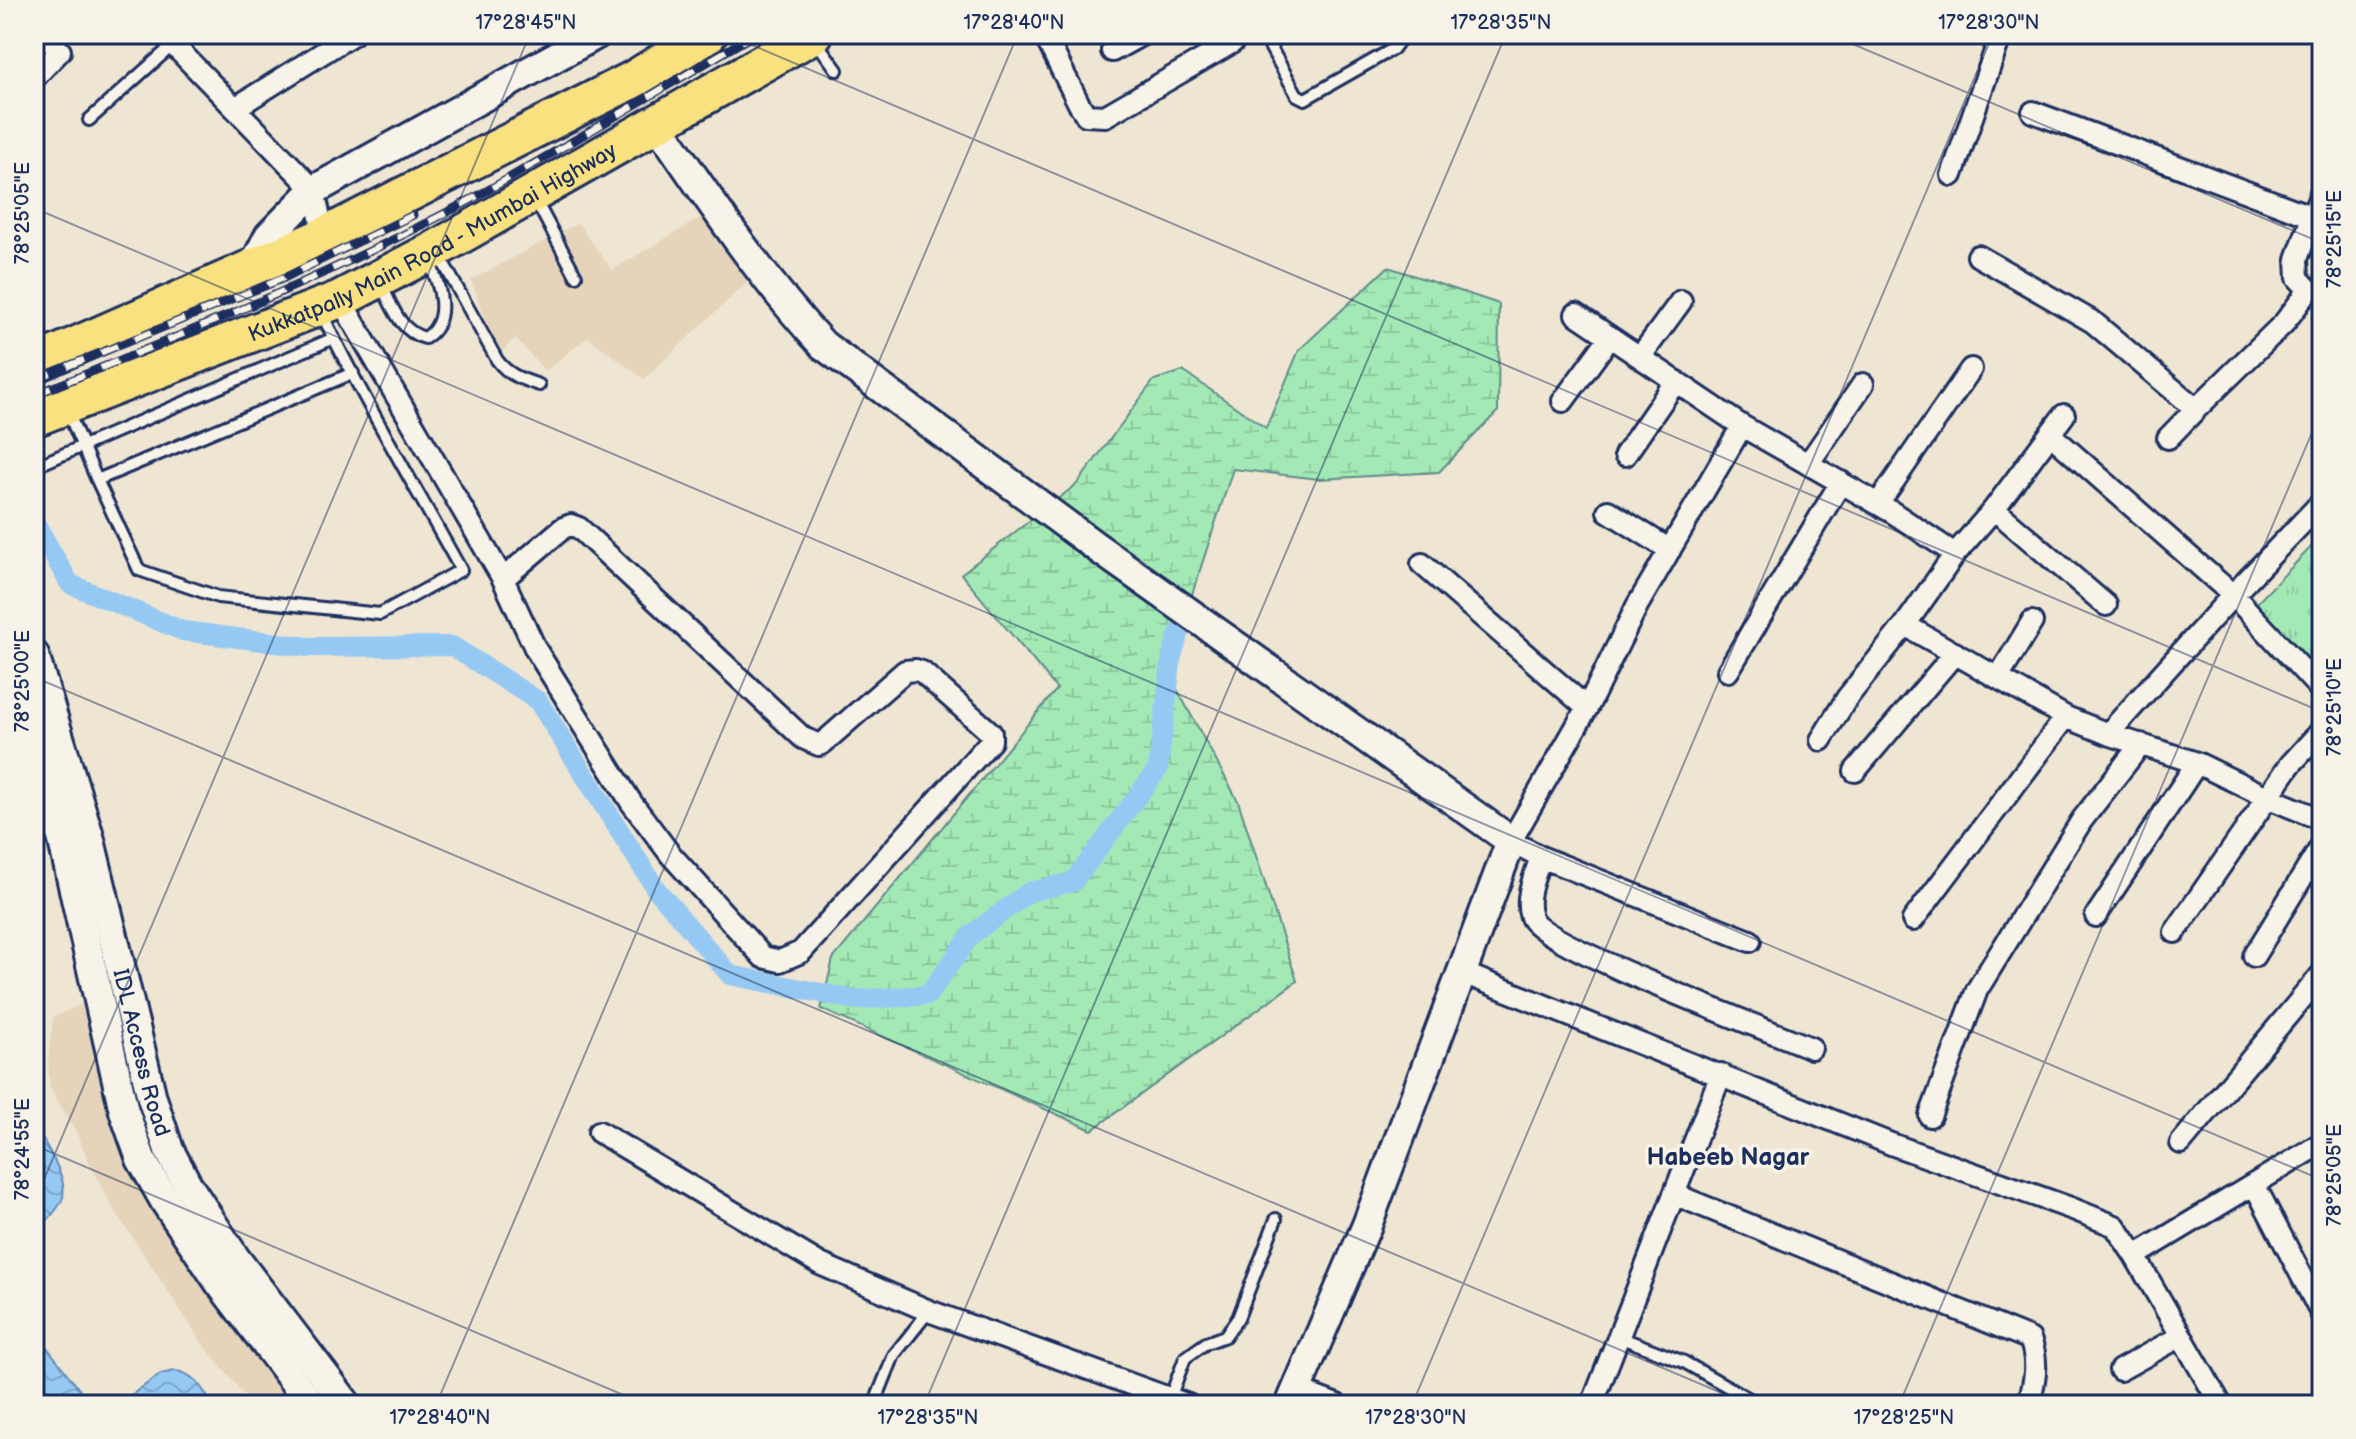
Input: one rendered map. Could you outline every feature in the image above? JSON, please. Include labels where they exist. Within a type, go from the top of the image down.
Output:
[{"type":"highway","points":[[34,364],[324,236],[634,79],[708,34]]},
{"type":"highway","name":"Kukkatpally Main Road - Mumbai Highway","points":[[50,412],[331,314],[378,279],[813,35]]},
{"type":"street","points":[[34,78],[60,51],[42,34]]},
{"type":"street","points":[[235,108],[353,34]]},
{"type":"street","points":[[254,265],[269,236],[314,190],[597,34]]},
{"type":"street","points":[[1044,34],[1079,104],[1086,115],[1095,117],[1105,116],[1233,42]]},
{"type":"street","points":[[1112,51],[1143,34]]},
{"type":"street","points":[[1952,175],[2001,34]]},
{"type":"street","points":[[168,39],[314,190],[324,236]]},
{"type":"street","points":[[2033,112],[2313,217]]},
{"type":"street","points":[[656,122],[739,243],[823,345],[1095,546],[1511,841],[1541,857],[1750,941]]},
{"type":"street","points":[[2168,438],[2284,323],[2316,296],[2298,278],[2297,259],[2322,190]]},
{"type":"street","points":[[1978,256],[2093,322],[2196,409]]},
{"type":"street","points":[[1640,357],[1681,301]]},
{"type":"street","points":[[331,314],[503,579],[536,650],[631,802],[670,854],[763,957],[780,961],[801,952],[991,741],[991,733],[916,670],[905,671],[823,743],[819,745],[803,738],[579,528],[571,525],[563,528],[503,579]]},
{"type":"street","points":[[1576,314],[1742,426],[1878,504],[1955,554]]},
{"type":"street","points":[[1563,401],[1610,337]]},
{"type":"street","points":[[1878,504],[1971,369]]},
{"type":"street","points":[[1625,455],[1676,381]]},
{"type":"street","points":[[1808,464],[1863,384]]},
{"type":"street","points":[[1821,740],[1847,698],[2064,415]]},
{"type":"street","points":[[1337,1405],[1293,1397],[1367,1225],[1511,841],[1587,708],[1637,606],[1742,426]]},
{"type":"street","points":[[2050,434],[2233,595],[2322,691]]},
{"type":"street","points":[[1728,671],[1841,482]]},
{"type":"street","points":[[2108,734],[2233,595],[2320,507]]},
{"type":"street","points":[[1994,509],[2106,605]]},
{"type":"street","points":[[1608,511],[1670,550]]},
{"type":"street","points":[[1422,564],[1587,708]]},
{"type":"street","points":[[1998,678],[2032,622]]},
{"type":"street","points":[[1905,625],[2066,717],[2197,763],[2322,820]]},
{"type":"street","points":[[1855,771],[1955,653]]},
{"type":"street","name":"IDL Access Road","points":[[34,655],[89,836],[152,1098],[169,1150],[188,1186],[235,1258],[347,1405]]},
{"type":"street","points":[[1913,920],[2066,717]]},
{"type":"street","points":[[2175,932],[2290,765],[2322,730]]},
{"type":"street","points":[[1930,1116],[1977,990],[2082,820],[2141,744]]},
{"type":"street","points":[[36,749],[63,841],[124,1111],[141,1159],[166,1203],[219,1282],[312,1405]]},
{"type":"street","points":[[2096,916],[2197,763]]},
{"type":"street","points":[[2254,956],[2322,845]]},
{"type":"street","points":[[1541,857],[1530,894],[1531,919],[1537,927],[1578,949],[1743,1022],[1811,1048]]},
{"type":"street","points":[[1463,973],[1891,1144],[2115,1226],[2221,1405]]},
{"type":"street","points":[[2181,1143],[2322,974]]},
{"type":"street","points":[[1592,1405],[1721,1074]]},
{"type":"street","points":[[599,1132],[820,1264],[929,1311],[1179,1402]]},
{"type":"street","points":[[2135,1256],[2322,1143]]},
{"type":"street","points":[[2254,1184],[2322,1315]]},
{"type":"street","points":[[1676,1195],[2030,1339],[2037,1356],[2034,1386],[2028,1405]]},
{"type":"street","points":[[2120,1370],[2181,1336]]},
{"type":"lane","points":[[1263,34],[1297,95],[1305,99],[1393,49],[1401,34]]},
{"type":"lane","points":[[813,35],[837,70]]},
{"type":"lane","points":[[89,120],[168,39]]},
{"type":"lane","points":[[532,194],[576,276]]},
{"type":"lane","points":[[378,279],[402,325],[414,335],[425,338],[435,332],[442,318],[430,252]]},
{"type":"lane","points":[[430,252],[505,370],[539,385]]},
{"type":"lane","points":[[34,467],[83,444],[331,314],[353,373],[461,570],[380,614],[218,597],[139,570],[83,444],[50,412]]},
{"type":"lane","points":[[97,480],[353,373]]},
{"type":"lane","points":[[1179,1402],[1185,1358],[1206,1343],[1225,1336],[1238,1318],[1276,1219]]},
{"type":"lane","points":[[874,1405],[894,1355],[929,1311]]},
{"type":"lane","points":[[1619,1337],[1684,1362],[1760,1405]]},
{"type":"shaded area","points":[[709,213],[754,276],[644,379],[588,337],[545,371],[515,338],[499,355],[471,280],[578,223],[612,270]]},
{"type":"shaded area","points":[[89,1001],[112,1089],[301,1405],[252,1405],[202,1343],[113,1208],[76,1132],[50,1088],[48,1062],[53,1017]]},
{"type":"green space","points":[[1388,267],[1499,304],[1498,411],[1439,472],[1319,479],[1233,469],[1167,671],[1238,801],[1297,981],[1092,1130],[821,1009],[833,959],[1057,689],[961,574],[1077,484],[1154,380],[1183,371],[1266,428],[1299,350]]},
{"type":"green space","points":[[2317,541],[2322,546],[2322,673],[2253,607]]},
{"type":"water","points":[[34,1122],[56,1163],[63,1195],[34,1240]]},
{"type":"water","points":[[34,1330],[85,1397],[97,1405],[34,1405]]},
{"type":"water","points":[[174,1371],[192,1378],[213,1405],[117,1405],[161,1374]]},
{"type":"waterway","points":[[34,521],[70,584],[183,631],[308,647],[452,646],[538,701],[656,889],[730,975],[856,1000],[928,995],[971,935],[1029,892],[1073,882],[1158,769],[1172,655],[1180,631]]},
{"type":"railway","points":[[34,395],[256,303],[419,227],[543,159],[755,34]]},
{"type":"railway","points":[[34,380],[284,278],[413,215]]},
{"type":"district","name":"Habeeb Nagar","points":[[1728,1157]]}]
